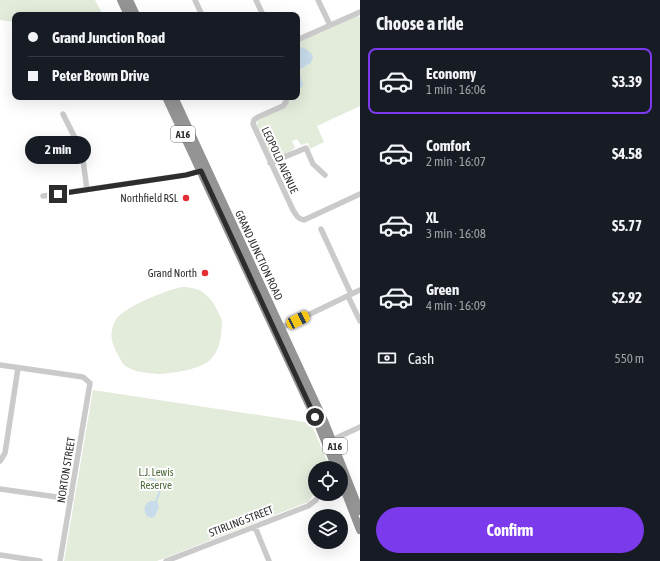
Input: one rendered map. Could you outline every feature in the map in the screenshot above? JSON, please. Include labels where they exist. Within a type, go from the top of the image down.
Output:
[{"type":"highway","points":[[121,0],[127,12]]},
{"type":"highway","points":[[129,0],[135,12]]},
{"type":"highway","name":"GRAND JUNCTION ROAD","points":[[168,100],[204,170],[278,329],[332,440],[338,461]]},
{"type":"highway","name":"GRAND JUNCTION ROAD","points":[[175,100],[204,170]]},
{"type":"highway","name":"GRAND JUNCTION ROAD","points":[[278,329],[333,461]]},
{"type":"highway","name":"GRAND JUNCTION ROAD","points":[[348,487],[358,500],[360,511]]},
{"type":"highway","name":"GRAND JUNCTION ROAD","points":[[348,495],[360,530]]},
{"type":"street","points":[[195,0],[201,12]]},
{"type":"street","points":[[256,0],[262,12]]},
{"type":"street","points":[[318,0],[330,25]]},
{"type":"street","points":[[300,39],[360,12]]},
{"type":"street","name":"LEOPOLD AVENUE","points":[[286,100],[283,106],[258,117],[254,120],[253,124],[293,210],[300,219],[304,220],[360,194]]},
{"type":"street","points":[[63,114],[82,152],[87,190]]},
{"type":"street","points":[[270,163],[306,148],[313,164],[325,174]]},
{"type":"street","points":[[43,196],[186,175],[204,170]]},
{"type":"street","points":[[321,228],[360,322]]},
{"type":"street","points":[[278,329],[360,290]]},
{"type":"street","points":[[0,365],[18,368],[5,453],[0,461]]},
{"type":"street","name":"NORTON STREET","points":[[18,368],[83,377],[90,383],[60,561]]},
{"type":"street","points":[[332,440],[360,427]]},
{"type":"street","points":[[0,489],[71,499]]},
{"type":"street","name":"STIRLING STREET","points":[[166,561],[308,506],[315,501]]},
{"type":"street","points":[[255,527],[268,561]]},
{"type":"street","points":[[0,555],[40,561]]},
{"type":"green space","points":[[0,0],[95,0],[101,12],[12,12],[12,22],[0,20]]},
{"type":"green space","points":[[357,16],[360,17],[360,106],[317,126],[324,142],[310,149],[308,143],[301,145],[297,139],[292,141],[295,147],[291,151],[281,157],[271,158],[256,126],[259,119],[284,107],[286,100],[300,100],[300,42]]},
{"type":"green space","points":[[183,287],[195,289],[209,297],[222,320],[221,338],[215,354],[210,360],[200,366],[170,373],[144,373],[127,367],[123,364],[114,348],[111,334],[116,319],[132,307],[150,298],[176,288]]},
{"type":"green space","name":"L.J. Lewis Reserve","points":[[93,390],[311,423],[327,461],[308,461],[308,502],[157,561],[64,561]]},
{"type":"water","points":[[300,47],[311,53],[313,57],[311,63],[300,70]]},
{"type":"water","points":[[300,77],[303,85],[300,88]]},
{"type":"water","points":[[150,477],[158,481],[161,485],[160,494],[157,501],[159,507],[155,516],[152,518],[147,516],[145,508],[146,504],[150,501],[155,501],[159,486],[157,482],[148,478]]},
{"type":"place","name":"Northfield RSL","points":[[186,198]]},
{"type":"place","name":"Grand North","points":[[205,273]]},
{"type":"route","points":[[58,194],[186,175],[201,171],[315,417]]}]
